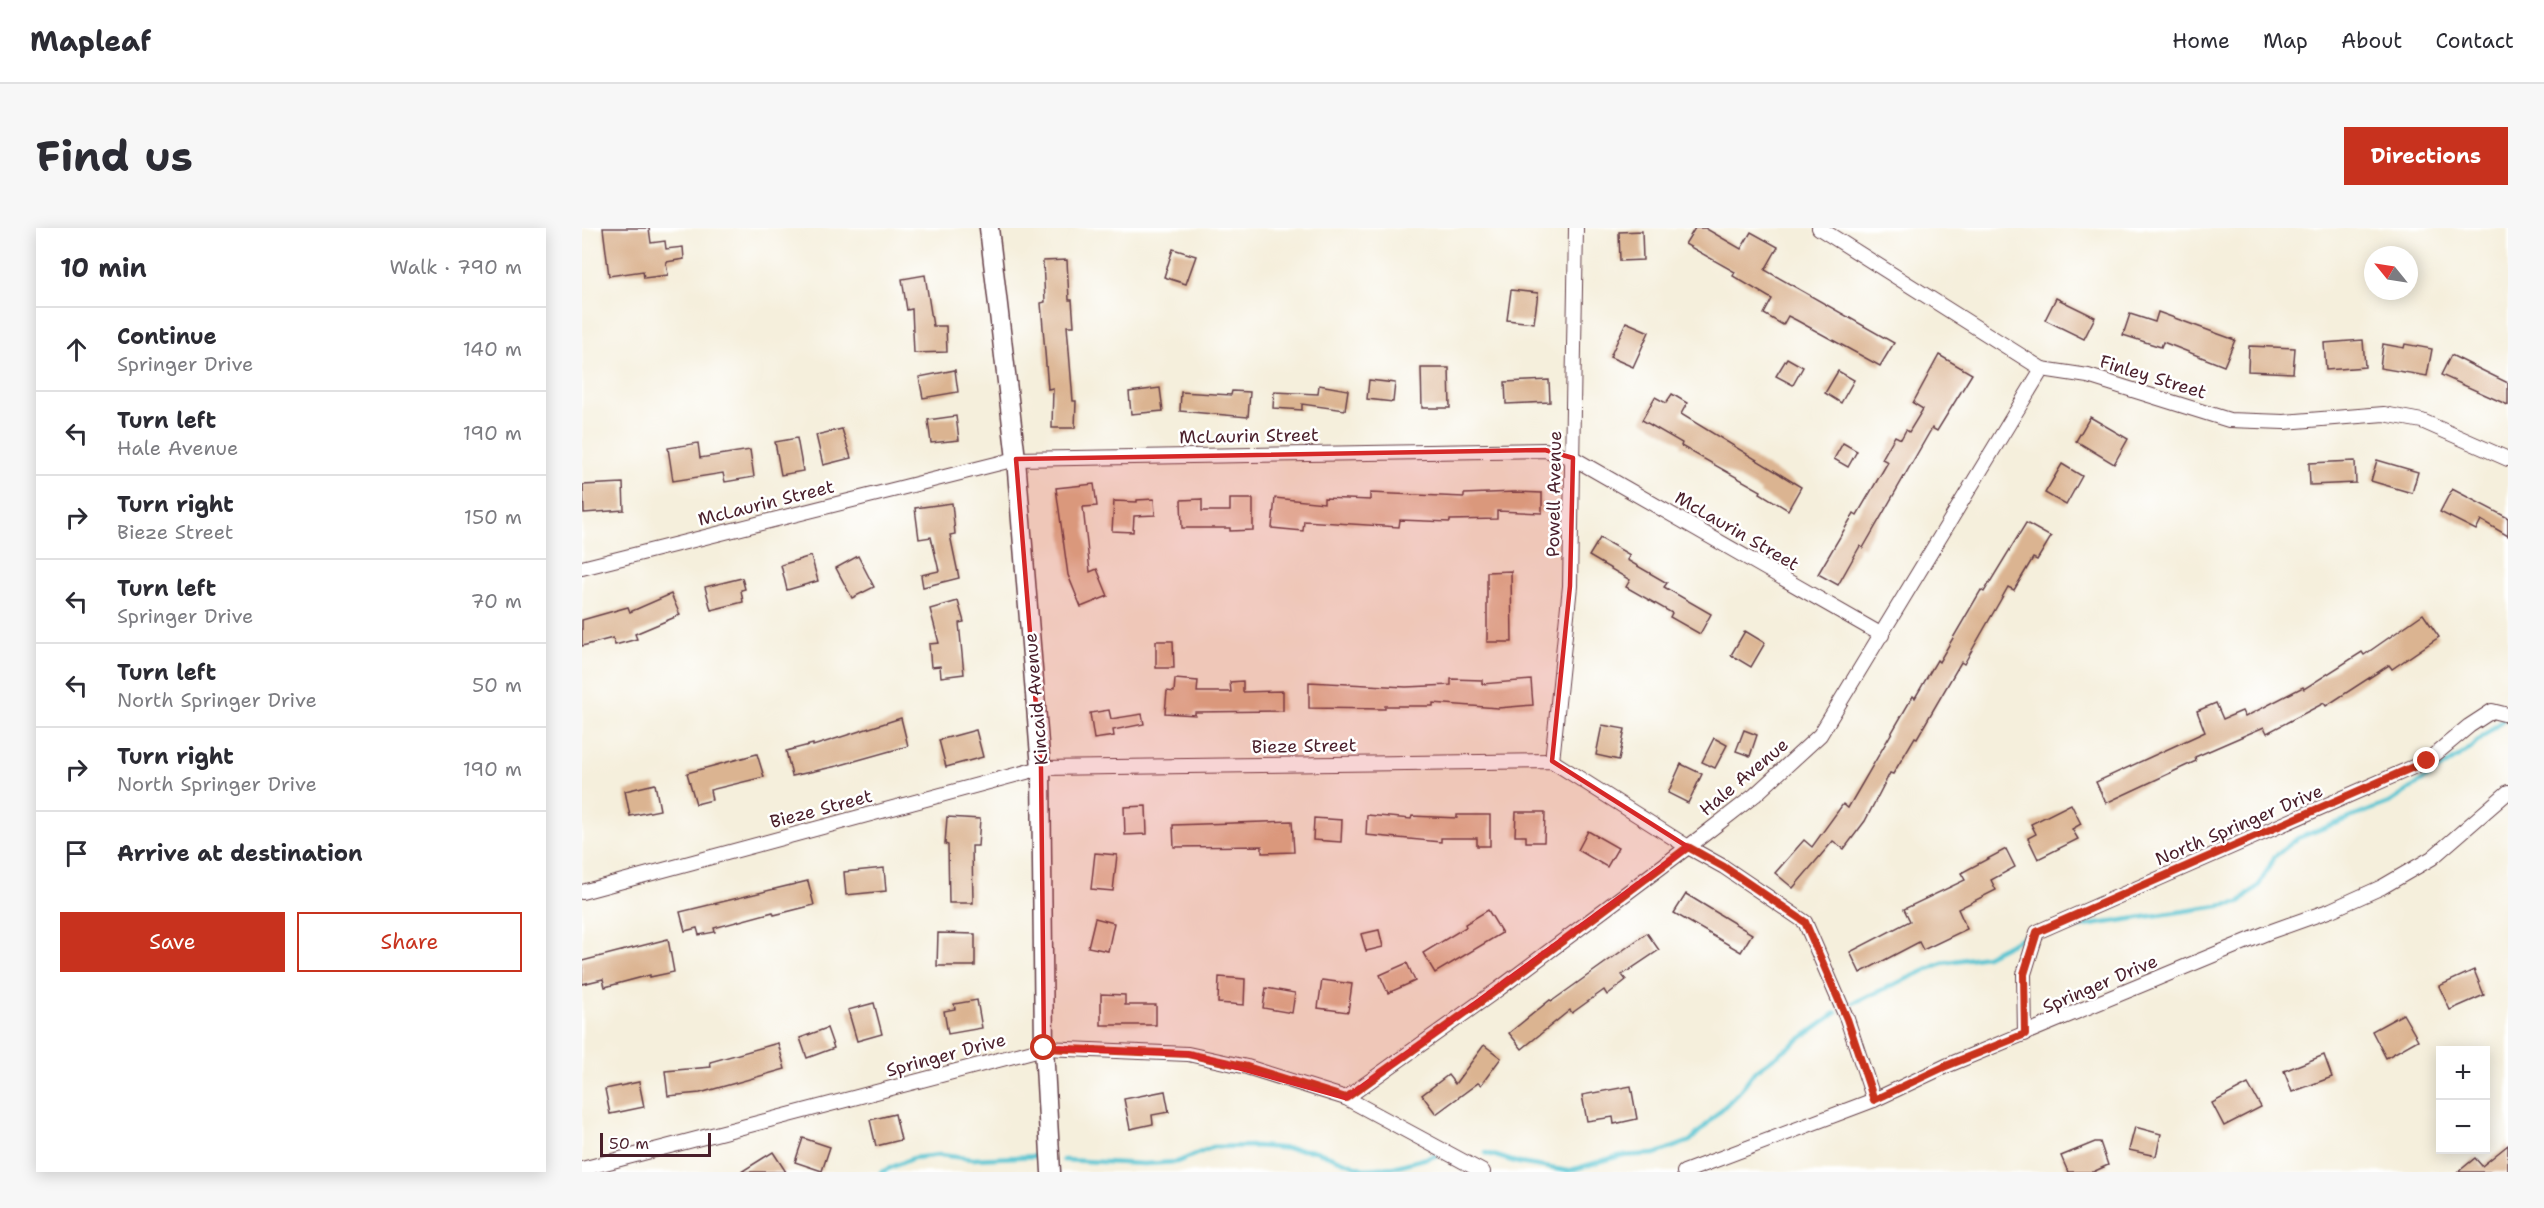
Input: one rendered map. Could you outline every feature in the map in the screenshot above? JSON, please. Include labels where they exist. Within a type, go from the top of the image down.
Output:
[{"type":"street","name":"Kincaid Avenue","points":[[989,228],[1016,459],[1041,768],[1044,1048],[1051,1172]]},
{"type":"street","name":"Powell Avenue","points":[[1552,761],[1570,586],[1576,228]]},
{"type":"street","name":"Finley Street","points":[[1819,228],[2042,369],[2088,376],[2229,420],[2284,422],[2385,414],[2422,421],[2508,459]]},
{"type":"street","name":"Hale Avenue","points":[[1346,1098],[1500,988],[1688,847],[1755,795],[1820,735],[2042,369]]},
{"type":"street","name":"McLaurin Street","points":[[582,568],[1016,459],[1545,450],[1573,458],[1882,635]]},
{"type":"street","name":"North Springer Drive","points":[[2025,1034],[2024,974],[2037,932],[2427,761],[2469,726],[2492,711],[2508,715]]},
{"type":"street","name":"Bieze Street","points":[[582,892],[1041,768],[1552,761]]},
{"type":"street","points":[[1552,761],[1688,847],[1724,867],[1805,922],[1847,1019],[1874,1100]]},
{"type":"street","name":"Springer Drive","points":[[1684,1172],[1711,1167],[1874,1100],[1946,1066],[2382,887],[2432,858],[2508,792]]},
{"type":"street","name":"Springer Drive","points":[[582,1169],[1044,1048],[1188,1054],[1247,1067],[1346,1098],[1483,1172]]},
{"type":"highlighted area","points":[[1545,450],[1573,458],[1570,586],[1552,761],[1688,847],[1346,1098],[1188,1054],[1044,1048],[1041,768],[1016,459]]},
{"type":"building","points":[[603,228],[649,228],[651,243],[665,241],[666,249],[683,247],[684,259],[666,262],[668,275],[644,278],[643,271],[609,276]]},
{"type":"building","points":[[1695,228],[1705,228],[1741,249],[1751,232],[1778,247],[1765,270],[1894,343],[1880,366],[1788,316],[1783,325],[1764,314],[1772,299],[1733,276],[1735,272],[1685,244]]},
{"type":"building","points":[[1642,231],[1643,260],[1620,261],[1619,232]]},
{"type":"building","points":[[1173,249],[1196,256],[1186,284],[1164,277]]},
{"type":"building","points":[[1067,260],[1069,300],[1072,300],[1074,326],[1067,326],[1073,401],[1076,401],[1075,428],[1052,428],[1053,388],[1048,389],[1041,303],[1045,302],[1043,261]]},
{"type":"building","points":[[925,275],[933,326],[946,326],[947,352],[914,353],[912,309],[907,310],[902,279]]},
{"type":"building","points":[[1511,290],[1538,293],[1534,323],[1507,320]]},
{"type":"building","points":[[2056,298],[2095,317],[2084,339],[2045,320]]},
{"type":"building","points":[[2158,312],[2235,340],[2224,366],[2163,342],[2161,347],[2123,335],[2130,314],[2155,322]]},
{"type":"building","points":[[1626,322],[1649,332],[1633,367],[1610,357]]},
{"type":"building","points":[[2363,340],[2365,367],[2326,370],[2324,343]]},
{"type":"building","points":[[2383,344],[2404,348],[2405,344],[2432,349],[2427,376],[2380,368]]},
{"type":"building","points":[[2249,346],[2295,348],[2293,373],[2248,371]]},
{"type":"building","points":[[1939,355],[1972,374],[1937,431],[1932,428],[1863,548],[1860,546],[1838,585],[1818,574],[1854,513],[1857,515],[1888,462],[1882,459],[1895,436],[1901,439],[1906,430],[1909,432],[1923,409],[1913,403]]},
{"type":"building","points":[[2451,355],[2508,383],[2508,405],[2441,375]]},
{"type":"building","points":[[1787,358],[1803,367],[1793,385],[1776,376]]},
{"type":"building","points":[[1421,368],[1449,368],[1450,408],[1422,408]]},
{"type":"building","points":[[955,370],[958,392],[923,398],[919,377]]},
{"type":"building","points":[[1838,371],[1854,380],[1841,403],[1825,393]]},
{"type":"building","points":[[1369,380],[1395,383],[1393,402],[1367,399]]},
{"type":"building","points":[[1549,380],[1550,402],[1506,404],[1505,382]]},
{"type":"building","points":[[1319,385],[1348,390],[1345,410],[1302,404],[1302,410],[1273,408],[1274,392],[1318,394]]},
{"type":"building","points":[[1160,388],[1163,411],[1131,414],[1129,392]]},
{"type":"building","points":[[1232,391],[1250,392],[1248,417],[1180,411],[1181,392],[1231,395]]},
{"type":"building","points":[[1672,394],[1687,403],[1681,414],[1801,487],[1788,510],[1760,493],[1761,491],[1681,446],[1682,443],[1642,420],[1655,397],[1666,403]]},
{"type":"building","points":[[956,416],[959,440],[931,443],[928,420]]},
{"type":"building","points":[[2090,417],[2128,439],[2114,464],[2076,441]]},
{"type":"building","points":[[842,429],[851,458],[823,465],[816,435]]},
{"type":"building","points":[[797,438],[803,471],[781,475],[775,442]]},
{"type":"building","points":[[698,443],[700,458],[750,450],[754,477],[725,482],[723,473],[673,481],[668,448]]},
{"type":"building","points":[[1843,443],[1857,451],[1848,467],[1834,459]]},
{"type":"building","points":[[2377,460],[2418,472],[2412,493],[2371,481]]},
{"type":"building","points":[[2355,461],[2356,483],[2310,485],[2309,463]]},
{"type":"building","points":[[2062,464],[2082,476],[2066,505],[2045,493]]},
{"type":"building","points":[[623,483],[624,510],[584,513],[583,485]]},
{"type":"building","points":[[1094,484],[1097,506],[1083,507],[1090,572],[1097,569],[1108,596],[1081,607],[1068,575],[1056,488]]},
{"type":"building","points":[[2452,489],[2508,518],[2508,536],[2481,520],[2476,530],[2440,512]]},
{"type":"building","points":[[1370,493],[1464,497],[1464,494],[1542,493],[1542,513],[1497,511],[1497,519],[1450,520],[1450,522],[1400,520],[1399,527],[1304,521],[1303,531],[1272,528],[1275,498],[1324,503],[1324,498],[1370,500]]},
{"type":"building","points":[[1154,499],[1155,515],[1134,516],[1133,532],[1112,531],[1114,501],[1137,502],[1137,500]]},
{"type":"building","points":[[1202,499],[1202,511],[1230,511],[1230,499],[1253,499],[1253,530],[1182,528],[1181,500]]},
{"type":"building","points":[[952,503],[955,534],[950,535],[959,578],[923,587],[921,575],[939,571],[931,537],[919,539],[915,508]]},
{"type":"building","points":[[2026,523],[2051,537],[2037,560],[2033,558],[2014,590],[2008,587],[1964,664],[1961,662],[1917,738],[1915,737],[1893,774],[1890,773],[1865,821],[1844,849],[1833,841],[1793,888],[1775,873],[1804,840],[1812,847],[1843,804],[1848,808],[1913,696],[1915,698],[1937,660],[1939,662],[1981,590],[1984,592]]},
{"type":"building","points":[[1600,538],[1630,555],[1627,560],[1667,583],[1664,587],[1711,614],[1700,634],[1670,617],[1672,613],[1626,587],[1630,580],[1589,556]]},
{"type":"building","points":[[811,556],[818,581],[787,590],[781,565]]},
{"type":"building","points":[[858,556],[874,587],[852,598],[836,568]]},
{"type":"building","points":[[1511,571],[1512,642],[1487,642],[1487,572]]},
{"type":"building","points":[[742,578],[745,589],[741,590],[743,602],[711,610],[705,587]]},
{"type":"building","points":[[671,594],[680,615],[635,634],[637,639],[615,645],[613,638],[582,646],[582,620],[628,607],[630,612]]},
{"type":"building","points":[[958,601],[964,622],[959,623],[964,674],[941,677],[940,666],[931,667],[929,644],[939,643],[930,609]]},
{"type":"building","points":[[2423,614],[2439,637],[2392,669],[2389,665],[2326,706],[2324,703],[2267,733],[2264,727],[2195,757],[2196,761],[2106,803],[2096,782],[2205,732],[2197,711],[2216,703],[2223,719],[2242,711],[2245,717],[2303,687],[2304,689],[2362,652],[2364,655]]},
{"type":"building","points":[[1745,631],[1765,643],[1751,667],[1731,655]]},
{"type":"building","points":[[1156,641],[1173,641],[1174,668],[1156,668]]},
{"type":"building","points":[[1175,679],[1198,681],[1197,692],[1231,692],[1230,682],[1243,681],[1243,692],[1283,691],[1283,711],[1195,712],[1195,715],[1165,713],[1167,691],[1174,692]]},
{"type":"building","points":[[1451,679],[1482,680],[1482,684],[1531,680],[1533,705],[1498,708],[1433,703],[1433,706],[1385,706],[1385,709],[1309,708],[1309,682],[1406,687],[1451,685]]},
{"type":"building","points":[[1109,710],[1111,719],[1142,714],[1144,724],[1113,730],[1114,736],[1094,739],[1090,713]]},
{"type":"building","points":[[901,718],[908,746],[792,776],[786,751],[813,744],[813,746]]},
{"type":"building","points":[[1602,725],[1625,729],[1619,760],[1596,755]]},
{"type":"building","points":[[976,730],[983,757],[946,767],[939,740]]},
{"type":"building","points":[[1744,730],[1757,735],[1750,756],[1736,751]]},
{"type":"building","points":[[1714,738],[1727,745],[1715,768],[1702,762]]},
{"type":"building","points":[[757,754],[764,777],[710,790],[712,800],[696,804],[687,773]]},
{"type":"building","points":[[1681,764],[1702,774],[1688,803],[1668,793]]},
{"type":"building","points":[[655,784],[660,810],[630,816],[625,791]]},
{"type":"building","points":[[2071,804],[2081,824],[2072,829],[2078,839],[2038,859],[2028,838],[2036,834],[2031,824]]},
{"type":"building","points":[[1146,806],[1147,834],[1125,835],[1124,807]]},
{"type":"building","points":[[1516,812],[1545,812],[1544,842],[1526,842],[1526,836],[1515,836]]},
{"type":"building","points":[[1367,815],[1411,819],[1412,816],[1457,818],[1457,815],[1490,815],[1490,846],[1477,846],[1477,838],[1441,838],[1441,842],[1366,835]]},
{"type":"building","points":[[947,817],[980,819],[978,846],[972,846],[973,903],[949,903],[948,845],[945,844]]},
{"type":"building","points":[[1314,818],[1342,820],[1341,842],[1313,840]]},
{"type":"building","points":[[1292,821],[1294,852],[1262,853],[1262,846],[1174,847],[1173,825]]},
{"type":"building","points":[[1588,831],[1618,848],[1607,867],[1578,850]]},
{"type":"building","points":[[2006,849],[2015,867],[1991,880],[1996,890],[1958,909],[1967,929],[1923,950],[1919,942],[1860,973],[1850,952],[1910,921],[1904,909],[1965,880],[1961,873]]},
{"type":"building","points":[[1095,853],[1117,855],[1113,891],[1091,889]]},
{"type":"building","points":[[884,868],[886,891],[846,895],[844,872]]},
{"type":"building","points":[[808,881],[814,905],[774,915],[773,912],[714,928],[715,932],[699,935],[697,928],[685,931],[680,912]]},
{"type":"building","points":[[1686,894],[1752,934],[1741,952],[1674,913]]},
{"type":"building","points":[[1488,910],[1502,933],[1435,973],[1423,953],[1466,927],[1465,924]]},
{"type":"building","points":[[1095,918],[1114,923],[1108,951],[1088,947]]},
{"type":"building","points":[[1379,930],[1383,947],[1366,951],[1361,934]]},
{"type":"building","points":[[938,933],[975,934],[975,966],[937,966]]},
{"type":"building","points":[[1647,933],[1659,950],[1622,975],[1626,980],[1607,995],[1604,990],[1572,1013],[1570,1010],[1522,1049],[1509,1033],[1550,1000],[1552,1001]]},
{"type":"building","points":[[668,939],[674,972],[650,977],[650,975],[605,987],[603,979],[582,984],[582,961]]},
{"type":"building","points":[[1407,963],[1415,981],[1388,993],[1380,975]]},
{"type":"building","points":[[2474,970],[2484,995],[2450,1010],[2439,986]]},
{"type":"building","points":[[1219,977],[1245,979],[1244,1005],[1218,1003]]},
{"type":"building","points":[[1322,980],[1352,984],[1348,1012],[1318,1008]]},
{"type":"building","points":[[1266,988],[1295,993],[1292,1013],[1263,1008]]},
{"type":"building","points":[[1101,994],[1125,995],[1125,1005],[1156,1005],[1156,1025],[1101,1025]]},
{"type":"building","points":[[977,1000],[982,1028],[948,1034],[944,1011],[955,1009],[954,1004]]},
{"type":"building","points":[[874,1003],[882,1034],[857,1041],[848,1010]]},
{"type":"building","points":[[2403,1014],[2418,1040],[2386,1058],[2372,1031]]},
{"type":"building","points":[[827,1028],[834,1048],[807,1058],[800,1038]]},
{"type":"building","points":[[778,1043],[785,1069],[700,1093],[668,1096],[665,1071],[711,1067],[710,1062]]},
{"type":"building","points":[[1484,1045],[1501,1058],[1481,1085],[1478,1083],[1436,1114],[1422,1095],[1448,1075],[1455,1084]]},
{"type":"building","points":[[2324,1055],[2332,1077],[2292,1092],[2284,1071]]},
{"type":"building","points":[[639,1082],[644,1107],[610,1114],[605,1089]]},
{"type":"building","points":[[2248,1084],[2261,1107],[2224,1126],[2212,1103]]},
{"type":"building","points":[[1631,1086],[1637,1119],[1614,1124],[1613,1117],[1587,1121],[1582,1095]]},
{"type":"building","points":[[1165,1091],[1169,1112],[1152,1115],[1153,1124],[1130,1129],[1124,1099]]},
{"type":"building","points":[[895,1114],[901,1140],[876,1146],[870,1120]]},
{"type":"building","points":[[2135,1127],[2161,1134],[2156,1156],[2129,1150]]},
{"type":"building","points":[[803,1138],[830,1147],[822,1171],[795,1162]]},
{"type":"building","points":[[2100,1142],[2108,1165],[2093,1172],[2068,1172],[2061,1156]]},
{"type":"building","points":[[2508,1145],[2508,1172],[2458,1172],[2475,1158],[2482,1166]]},
{"type":"building","points":[[773,1152],[786,1172],[741,1172]]},
{"type":"waterway","points":[[2057,930],[2239,903],[2259,885],[2275,856],[2298,838],[2391,802],[2467,751],[2506,717]]},
{"type":"waterway","points":[[1853,1003],[1942,963],[1986,956],[2025,936],[2034,934]]},
{"type":"waterway","points":[[1486,1153],[1519,1163],[1568,1171],[1619,1156],[1655,1154],[1690,1141],[1739,1092],[1754,1072],[1836,1013]]},
{"type":"waterway","points":[[1063,1160],[1144,1164],[1177,1162],[1213,1147],[1256,1146],[1316,1151],[1364,1169],[1394,1167],[1442,1154]]},
{"type":"waterway","points":[[881,1172],[913,1158],[940,1155],[973,1159],[1039,1156]]},
{"type":"route","points":[[1044,1048],[1188,1054],[1247,1067],[1346,1098],[1500,988],[1688,847],[1724,867],[1805,922],[1847,1019],[1874,1100],[1946,1066],[2025,1034],[2024,974],[2037,932],[2288,824],[2427,761]]}]
